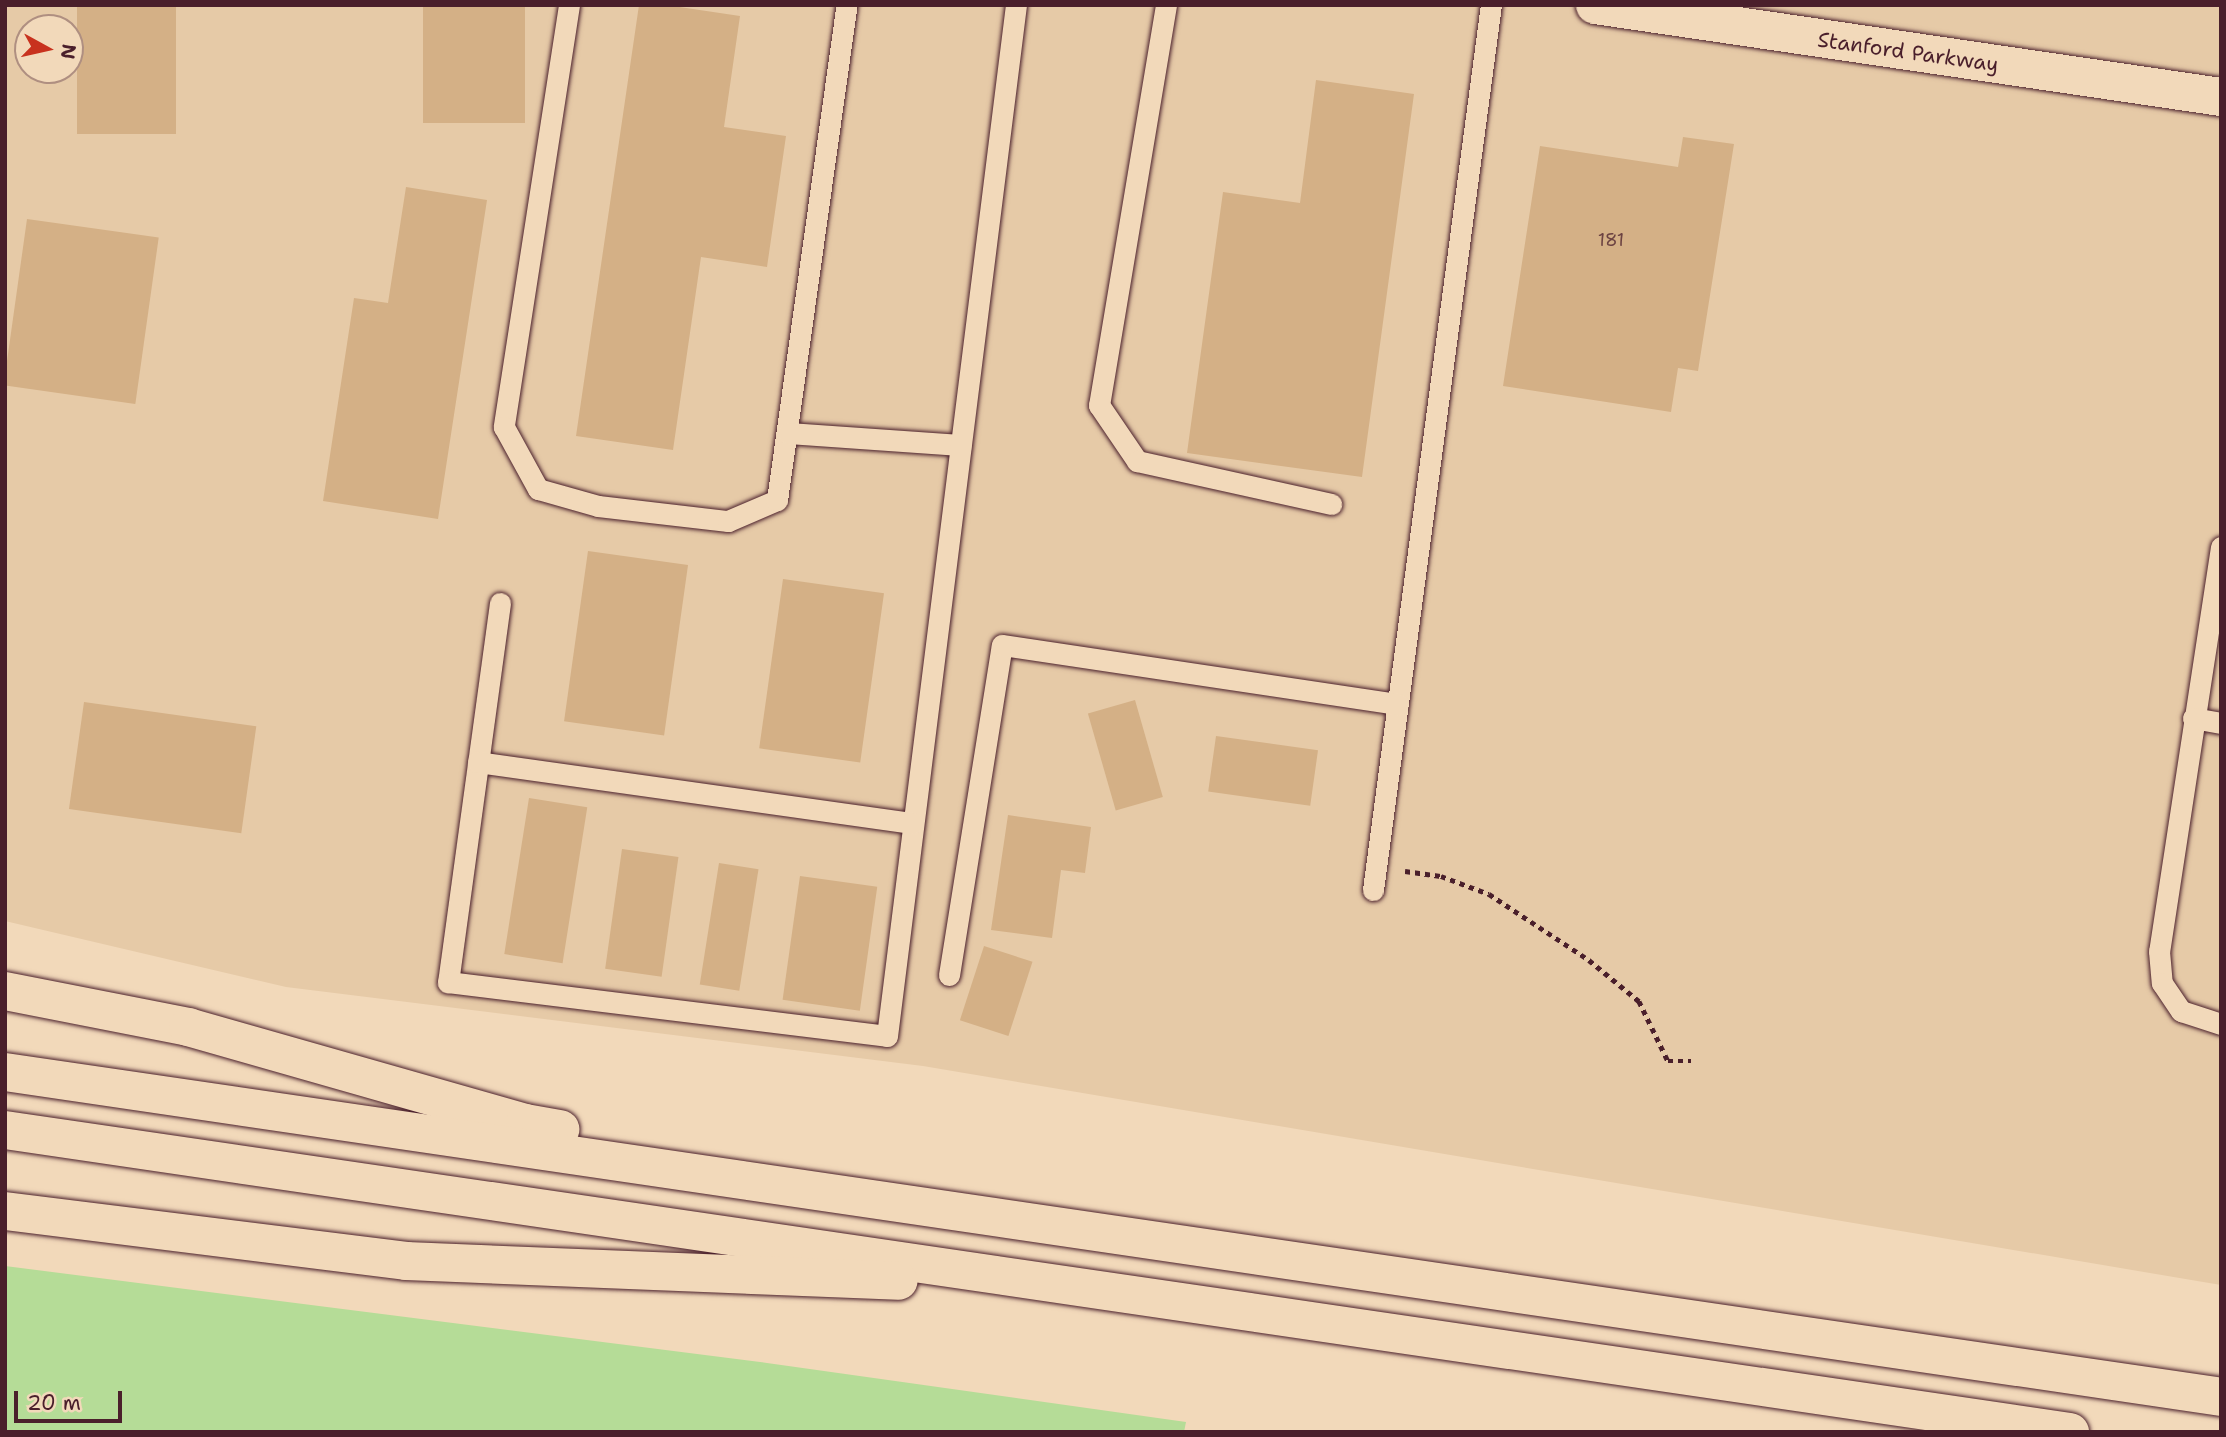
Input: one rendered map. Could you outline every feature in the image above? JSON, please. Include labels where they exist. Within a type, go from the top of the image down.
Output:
[{"type":"main road","name":"Stanford Parkway","points":[[1595,5],[2221,97]]},
{"type":"main road","points":[[5,991],[188,1027],[525,1123],[791,1168],[877,1188],[956,1212]]},
{"type":"main road","points":[[5,1072],[2221,1396]]},
{"type":"main road","points":[[5,1130],[2070,1432]]},
{"type":"main road","points":[[5,1211],[406,1261],[843,1281],[1040,1282]]},
{"type":"lane","points":[[569,5],[504,427],[538,489],[598,506],[727,522],[777,500],[789,433],[847,5]]},
{"type":"lane","points":[[499,603],[448,982],[887,1037],[1016,5]]},
{"type":"lane","points":[[1166,5],[1099,405],[1138,461],[1331,504]]},
{"type":"lane","points":[[1373,890],[1492,5]]},
{"type":"lane","points":[[789,433],[961,445]]},
{"type":"lane","points":[[2221,547],[2159,951],[2162,983],[2181,1011],[2221,1024]]},
{"type":"lane","points":[[949,975],[1002,645],[1398,704]]},
{"type":"lane","points":[[2193,718],[2221,723]]},
{"type":"lane","points":[[478,762],[913,824]]},
{"type":"path","points":[[1376,867],[1441,876],[1489,894],[1589,960],[1639,1001],[1668,1061],[1691,1061]]},
{"type":"shaded area","points":[[5,5],[2221,5],[2221,1285],[923,1066],[286,987],[5,921]]},
{"type":"green space","points":[[5,1266],[767,1363],[1186,1422],[1184,1432],[5,1432]]},
{"type":"building","points":[[77,5],[176,5],[176,134],[77,134],[77,84],[84,84],[84,14],[77,14]]},
{"type":"building","points":[[423,5],[525,5],[525,123],[423,123]]},
{"type":"building","points":[[639,5],[666,5],[740,16],[724,127],[786,136],[767,267],[701,257],[673,450],[576,436]]},
{"type":"building","points":[[1316,80],[1414,94],[1362,477],[1187,453],[1223,192],[1300,203]]},
{"type":"building","points":[[1683,137],[1734,144],[1698,371],[1678,368],[1671,412],[1503,386],[1540,146],[1678,167]]},
{"type":"building","points":[[406,187],[487,200],[438,519],[323,501],[354,298],[388,303]]},
{"type":"building","points":[[27,219],[159,238],[135,404],[5,386]]},
{"type":"building","points":[[588,551],[688,565],[664,735],[564,721]]},
{"type":"building","points":[[783,579],[884,593],[860,763],[759,748]]},
{"type":"building","points":[[1135,700],[1163,797],[1116,811],[1088,714]]},
{"type":"building","points":[[84,702],[256,726],[241,833],[69,809]]},
{"type":"building","points":[[1216,736],[1318,750],[1310,806],[1208,791]]},
{"type":"building","points":[[529,798],[587,807],[563,963],[504,954]]},
{"type":"building","points":[[1008,815],[1091,827],[1085,873],[1061,870],[1052,938],[991,930]]},
{"type":"building","points":[[622,849],[678,857],[662,977],[605,969]]},
{"type":"building","points":[[719,863],[759,869],[739,991],[700,984]]},
{"type":"building","points":[[800,876],[877,887],[860,1011],[783,1000]]},
{"type":"building","points":[[984,946],[1033,962],[1008,1036],[960,1020]]}]
